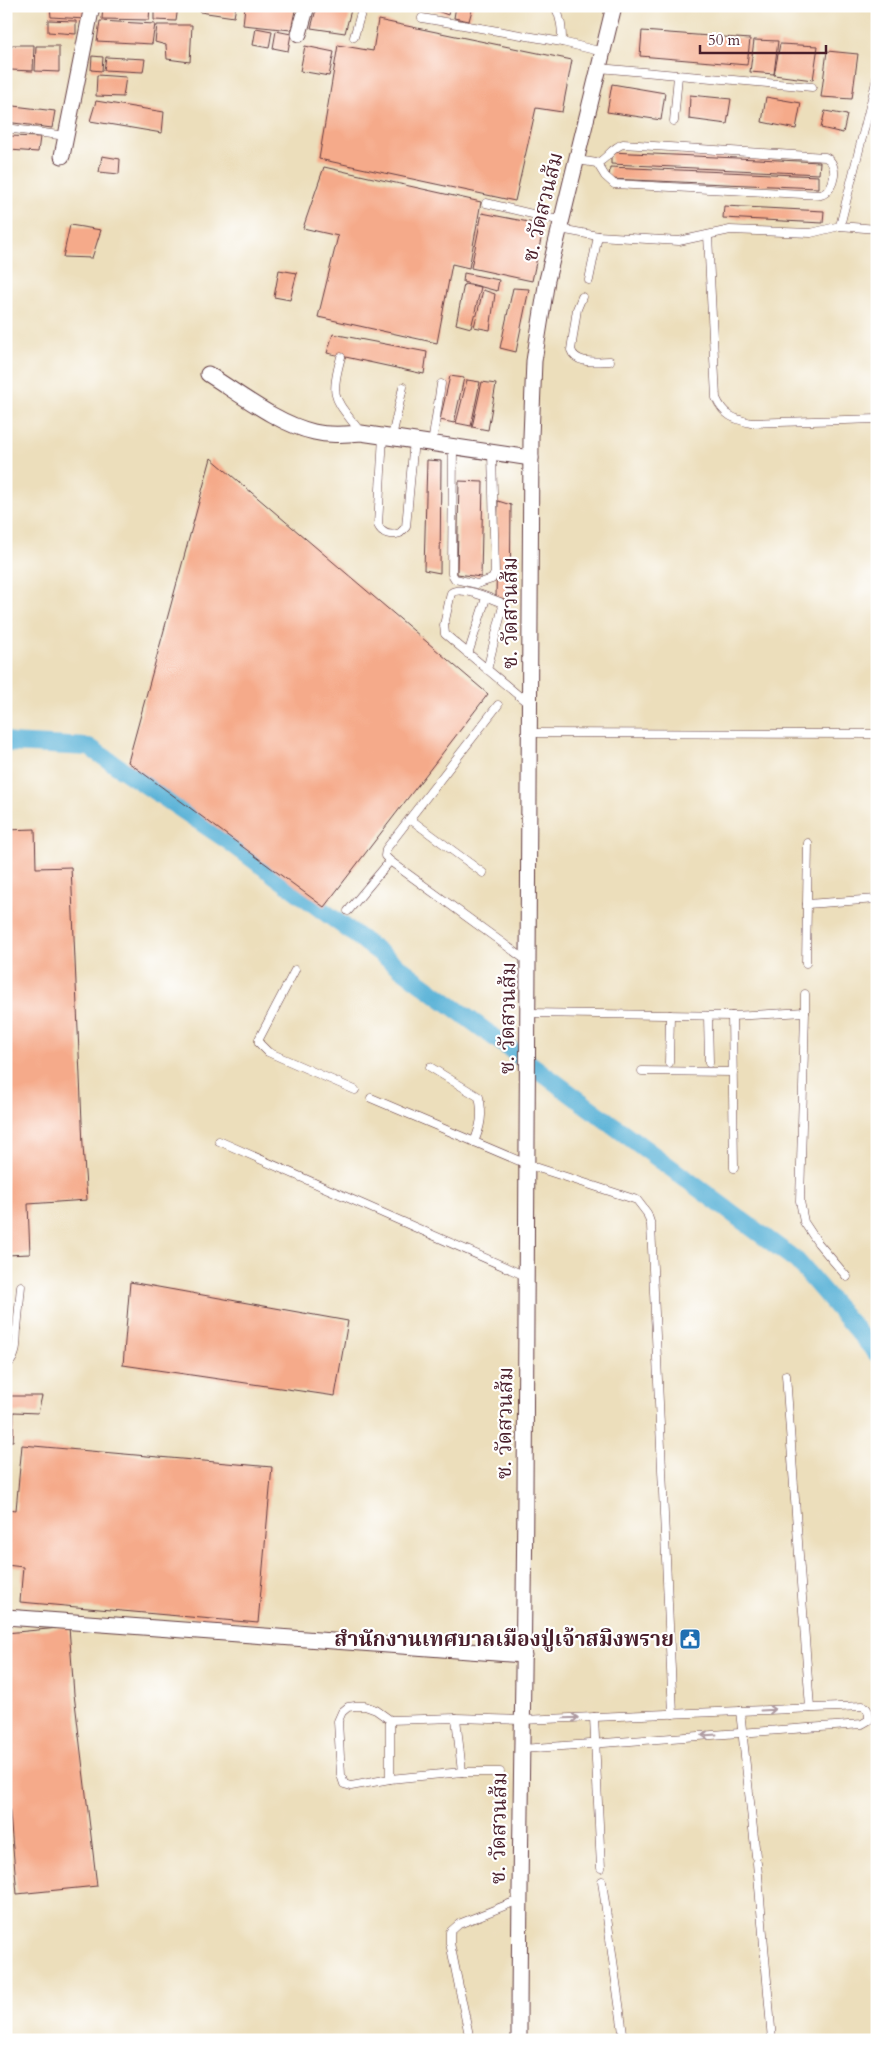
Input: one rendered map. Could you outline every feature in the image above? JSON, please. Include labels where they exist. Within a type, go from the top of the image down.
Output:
[{"type":"street","points":[[62,156],[92,6]]},
{"type":"street","points":[[300,34],[308,6]]},
{"type":"street","name":"ซ. วัดสวนส้ม","points":[[519,2040],[519,1900],[528,1277],[534,361],[548,280],[614,6]]},
{"type":"street","points":[[208,374],[280,419],[314,432],[337,434],[361,432],[532,458]]},
{"type":"street","points":[[6,1617],[524,1655]]},
{"type":"lane","points":[[354,37],[363,6]]},
{"type":"lane","points":[[554,6],[560,16],[562,42]]},
{"type":"lane","points":[[422,18],[562,42],[603,52]]},
{"type":"lane","points":[[599,68],[812,87]]},
{"type":"lane","points":[[674,121],[678,76]]},
{"type":"lane","points":[[840,226],[877,78]]},
{"type":"lane","points":[[6,128],[66,136]]},
{"type":"lane","points":[[577,160],[596,163],[606,158],[616,146],[623,144],[825,157],[830,159],[835,168],[831,187],[826,194],[820,195],[614,184],[605,176],[596,163]]},
{"type":"lane","points":[[486,203],[598,236],[679,241],[730,230],[811,233],[840,226],[877,229]]},
{"type":"lane","points":[[589,280],[598,236]]},
{"type":"lane","points":[[708,236],[716,398],[726,414],[733,419],[752,423],[877,419]]},
{"type":"lane","points":[[582,297],[571,350],[573,355],[578,359],[587,361],[610,361]]},
{"type":"lane","points":[[341,357],[334,390],[338,403],[361,432]]},
{"type":"lane","points":[[432,444],[441,384]]},
{"type":"lane","points":[[403,387],[387,436],[378,525],[380,529],[389,534],[400,533],[406,527],[414,440]]},
{"type":"lane","points":[[453,447],[452,574],[455,579],[477,584],[492,579],[495,573],[492,453]]},
{"type":"lane","points":[[487,670],[503,606],[500,602],[462,590],[454,590],[451,593],[443,631],[468,654],[487,670],[531,706]]},
{"type":"lane","points":[[468,654],[486,598]]},
{"type":"lane","points":[[498,705],[386,849],[385,856],[530,963]]},
{"type":"lane","points":[[531,733],[877,734]]},
{"type":"lane","points":[[410,818],[483,874]]},
{"type":"lane","points":[[806,963],[808,843]]},
{"type":"lane","points":[[348,911],[390,861]]},
{"type":"lane","points":[[807,904],[877,899]]},
{"type":"lane","points":[[295,970],[259,1039],[259,1043],[268,1052],[354,1090]]},
{"type":"lane","points":[[805,994],[800,1201],[804,1222],[818,1243],[847,1278]]},
{"type":"lane","points":[[530,1013],[732,1016],[805,1012]]},
{"type":"lane","points":[[669,1063],[670,1015]]},
{"type":"lane","points":[[708,1016],[709,1063]]},
{"type":"lane","points":[[732,1016],[734,1168]]},
{"type":"lane","points":[[430,1068],[479,1097],[482,1114],[481,1126],[474,1142]]},
{"type":"lane","points":[[642,1070],[733,1072]]},
{"type":"lane","points":[[370,1098],[529,1165],[637,1200],[647,1212],[651,1225],[672,1714]]},
{"type":"lane","points":[[219,1141],[528,1277]]},
{"type":"lane","points":[[6,1365],[15,1356],[21,1286]]},
{"type":"lane","points":[[6,1336],[17,1329]]},
{"type":"lane","points":[[786,1375],[810,1708]]},
{"type":"lane","points":[[500,1772],[462,1772],[390,1778],[351,1786],[344,1784],[341,1775],[338,1721],[342,1712],[348,1707],[355,1706],[365,1706],[376,1710],[390,1720],[456,1718],[522,1720],[863,1706],[868,1708],[869,1720],[862,1724],[522,1749]]},
{"type":"lane","points":[[740,1711],[756,1859],[772,2040]]},
{"type":"lane","points":[[594,1717],[601,1868]]},
{"type":"lane","points":[[456,1718],[462,1772]]},
{"type":"lane","points":[[390,1720],[390,1778]]},
{"type":"lane","points":[[602,1881],[624,2040]]},
{"type":"lane","points":[[470,2040],[450,1943],[450,1932],[459,1924],[519,1900]]},
{"type":"building","points":[[50,6],[87,6],[85,19],[51,17]]},
{"type":"building","points":[[103,6],[150,6],[149,20],[102,19]]},
{"type":"building","points":[[154,6],[178,6],[176,21],[154,20]]},
{"type":"building","points":[[201,6],[236,6],[234,17],[200,12]]},
{"type":"building","points":[[245,6],[296,6],[291,30],[243,25]]},
{"type":"building","points":[[317,6],[352,6],[345,33],[311,28]]},
{"type":"building","points":[[424,6],[450,6],[448,15]]},
{"type":"building","points":[[456,6],[473,6],[469,21],[454,18]]},
{"type":"building","points":[[48,20],[76,21],[76,34],[48,32]]},
{"type":"building","points":[[378,20],[572,60],[562,112],[536,108],[515,201],[319,159],[338,45],[373,51]]},
{"type":"building","points":[[100,21],[155,24],[152,44],[97,41]]},
{"type":"building","points":[[157,25],[192,25],[190,62],[167,59],[166,45],[155,42]]},
{"type":"building","points":[[256,28],[272,31],[269,48],[253,45]]},
{"type":"building","points":[[276,31],[291,34],[288,51],[273,48]]},
{"type":"building","points":[[642,31],[750,39],[747,65],[640,56]]},
{"type":"building","points":[[754,40],[778,41],[774,74],[750,72]]},
{"type":"building","points":[[780,44],[818,46],[813,80],[774,75]]},
{"type":"building","points":[[10,45],[34,45],[33,71],[10,70]]},
{"type":"building","points":[[36,46],[59,46],[59,72],[35,71]]},
{"type":"building","points":[[305,46],[334,52],[329,76],[300,71]]},
{"type":"building","points":[[827,51],[858,54],[852,99],[821,97]]},
{"type":"building","points":[[92,56],[103,57],[102,71],[91,70]]},
{"type":"building","points":[[106,57],[145,59],[143,72],[104,70]]},
{"type":"building","points":[[6,73],[10,73],[7,91],[6,91]]},
{"type":"building","points":[[97,75],[126,77],[123,97],[96,96]]},
{"type":"building","points":[[612,84],[665,93],[661,120],[607,112]]},
{"type":"building","points":[[690,95],[731,99],[727,124],[689,119]]},
{"type":"building","points":[[766,97],[801,103],[796,129],[762,122]]},
{"type":"building","points":[[96,101],[164,112],[162,133],[90,121]]},
{"type":"building","points":[[6,105],[55,111],[52,128],[6,122]]},
{"type":"building","points":[[825,111],[847,115],[843,133],[821,128]]},
{"type":"building","points":[[9,136],[40,137],[38,152],[9,150]]},
{"type":"building","points":[[611,152],[820,162],[819,174],[611,164]]},
{"type":"building","points":[[102,156],[120,159],[119,174],[99,172]]},
{"type":"building","points":[[324,167],[481,202],[469,268],[452,264],[437,343],[318,317],[338,236],[303,228]]},
{"type":"building","points":[[610,167],[818,176],[818,188],[609,179]]},
{"type":"building","points":[[724,206],[824,211],[823,223],[723,218]]},
{"type":"building","points":[[482,213],[544,225],[532,281],[471,268]]},
{"type":"building","points":[[70,225],[101,230],[92,258],[63,257]]},
{"type":"building","points":[[279,270],[297,273],[290,300],[274,297]]},
{"type":"building","points":[[464,273],[499,280],[497,291],[463,282]]},
{"type":"building","points":[[464,284],[481,287],[471,328],[456,324]]},
{"type":"building","points":[[513,288],[529,289],[516,352],[500,348]]},
{"type":"building","points":[[483,290],[495,294],[490,330],[474,327]]},
{"type":"building","points":[[333,334],[427,352],[424,374],[327,353]]},
{"type":"building","points":[[450,376],[464,378],[454,423],[440,420]]},
{"type":"building","points":[[467,380],[480,382],[471,426],[456,423]]},
{"type":"building","points":[[482,382],[496,384],[488,430],[472,427]]},
{"type":"building","points":[[211,458],[488,694],[324,907],[128,762]]},
{"type":"building","points":[[427,460],[441,461],[440,573],[424,570]]},
{"type":"building","points":[[459,481],[483,482],[481,577],[457,574]]},
{"type":"building","points":[[498,501],[511,505],[510,600],[496,597]]},
{"type":"building","points":[[35,829],[36,868],[71,867],[87,1200],[28,1204],[30,1254],[6,1255],[6,830]]},
{"type":"building","points":[[130,1282],[348,1321],[335,1396],[123,1365]]},
{"type":"building","points":[[6,1396],[42,1396],[38,1413],[14,1412],[13,1441],[6,1441]]},
{"type":"building","points":[[22,1445],[272,1467],[258,1623],[20,1602],[23,1567],[6,1565],[6,1509],[16,1510]]},
{"type":"building","points":[[69,1627],[74,1694],[97,1886],[17,1894],[6,1769],[6,1633]]},
{"type":"waterway","points":[[6,740],[10,743],[89,747],[227,840],[797,1261],[877,1354]]},
{"type":"place","name":"สำนักงานเทศบาลเมืองปู่เจ้าสมิงพราย","points":[[690,1639]]}]
